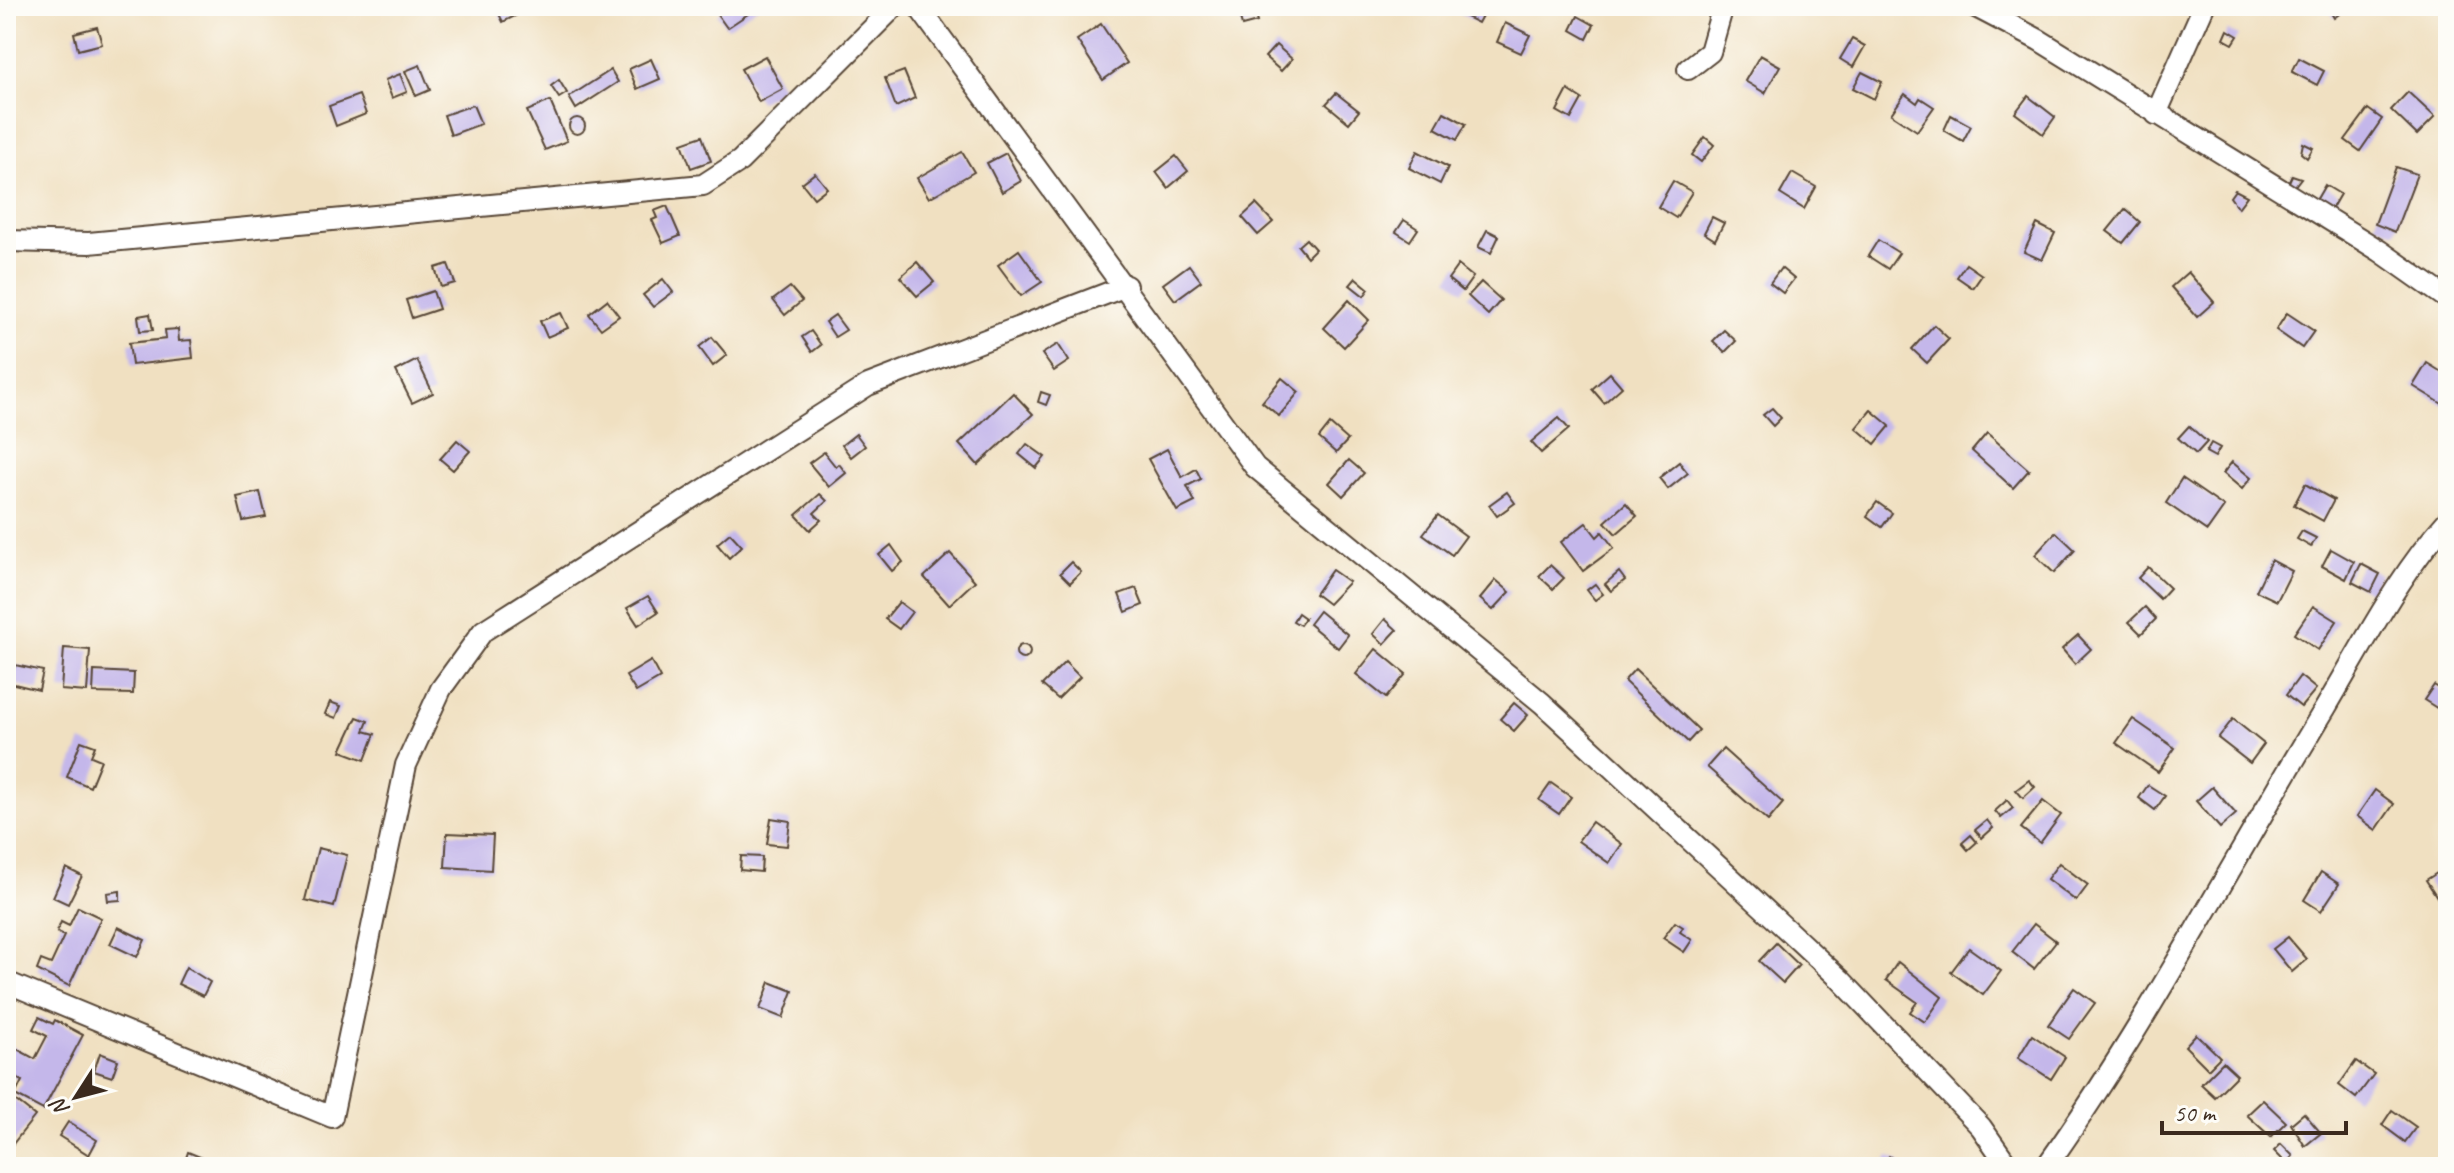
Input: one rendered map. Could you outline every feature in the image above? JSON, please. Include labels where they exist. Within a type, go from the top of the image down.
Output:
[{"type":"street","points":[[6,241],[89,243],[703,185],[740,161],[895,6]]},
{"type":"street","points":[[918,6],[1126,286],[1255,467],[1542,703],[1829,969],[1981,1127],[2009,1167]]},
{"type":"street","points":[[1688,69],[1710,52],[1723,6]]},
{"type":"street","points":[[1974,6],[2039,40],[2380,251],[2448,299]]},
{"type":"street","points":[[2156,114],[2204,6]]},
{"type":"street","points":[[6,982],[332,1117],[406,765],[441,689],[483,631],[868,385],[1126,286]]},
{"type":"street","points":[[2046,1167],[2186,953],[2255,824],[2350,667],[2448,520]]},
{"type":"building","points":[[495,6],[515,6],[519,14],[503,22]]},
{"type":"building","points":[[728,6],[760,6],[727,28],[717,14]]},
{"type":"building","points":[[1188,6],[1218,6],[1218,12],[1188,12]]},
{"type":"building","points":[[1464,6],[1486,8],[1478,23],[1460,14]]},
{"type":"building","points":[[2337,6],[2343,11],[2334,18],[2330,11]]},
{"type":"building","points":[[1252,7],[1257,22],[1242,26],[1238,11]]},
{"type":"building","points":[[1578,16],[1594,25],[1587,39],[1571,30]]},
{"type":"building","points":[[1505,23],[1530,35],[1521,53],[1497,42]]},
{"type":"building","points":[[1101,24],[1127,63],[1103,80],[1077,40]]},
{"type":"building","points":[[97,27],[102,44],[78,50],[74,33]]},
{"type":"building","points":[[2228,30],[2238,36],[2233,44],[2224,39]]},
{"type":"building","points":[[1852,39],[1865,46],[1853,67],[1840,59]]},
{"type":"building","points":[[1276,45],[1292,59],[1281,71],[1265,57]]},
{"type":"building","points":[[1760,55],[1780,66],[1765,93],[1745,81]]},
{"type":"building","points":[[765,56],[783,89],[759,102],[741,69]]},
{"type":"building","points":[[2299,58],[2324,71],[2317,85],[2292,72]]},
{"type":"building","points":[[651,59],[660,79],[637,89],[629,69]]},
{"type":"building","points":[[420,65],[430,90],[416,96],[405,71]]},
{"type":"building","points":[[611,70],[618,82],[576,109],[569,97]]},
{"type":"building","points":[[904,71],[915,98],[896,107],[885,78]]},
{"type":"building","points":[[1862,72],[1882,82],[1874,99],[1853,88]]},
{"type":"building","points":[[400,74],[407,92],[392,98],[385,80]]},
{"type":"building","points":[[559,80],[567,93],[559,98],[551,86]]},
{"type":"building","points":[[1568,90],[1582,99],[1571,119],[1557,111]]},
{"type":"building","points":[[2408,92],[2435,117],[2417,135],[2391,110]]},
{"type":"building","points":[[1336,93],[1359,111],[1349,123],[1326,104]]},
{"type":"building","points":[[1905,94],[1917,103],[1920,98],[1934,107],[1917,131],[1891,114]]},
{"type":"building","points":[[359,95],[366,114],[336,126],[329,106]]},
{"type":"building","points":[[2028,96],[2055,117],[2043,134],[2015,113]]},
{"type":"building","points":[[550,101],[567,141],[545,150],[527,111]]},
{"type":"building","points":[[473,105],[481,124],[451,135],[444,115]]},
{"type":"building","points":[[2368,109],[2382,119],[2360,151],[2345,140]]},
{"type":"building","points":[[1444,112],[1466,124],[1457,140],[1435,128]]},
{"type":"building","points":[[1951,115],[1971,126],[1963,141],[1944,130]]},
{"type":"building","points":[[577,118],[585,126],[577,134],[569,126]]},
{"type":"building","points":[[702,136],[711,161],[691,168],[682,143]]},
{"type":"building","points":[[1705,137],[1714,145],[1701,162],[1692,155]]},
{"type":"building","points":[[2303,143],[2313,148],[2307,158],[2301,153]]},
{"type":"building","points":[[1417,151],[1448,167],[1440,184],[1409,168]]},
{"type":"building","points":[[962,152],[974,172],[929,198],[917,178]]},
{"type":"building","points":[[1006,153],[1021,181],[1002,192],[987,163]]},
{"type":"building","points":[[1176,156],[1188,171],[1168,188],[1156,172]]},
{"type":"building","points":[[2396,167],[2417,174],[2395,232],[2375,224]]},
{"type":"building","points":[[815,173],[827,188],[814,198],[802,183]]},
{"type":"building","points":[[1792,173],[1816,187],[1804,209],[1780,194]]},
{"type":"building","points":[[2292,175],[2301,178],[2294,187],[2288,184]]},
{"type":"building","points":[[1673,181],[1692,192],[1676,218],[1658,207]]},
{"type":"building","points":[[2325,185],[2340,194],[2329,213],[2314,204]]},
{"type":"building","points":[[2235,190],[2247,196],[2238,208],[2230,197]]},
{"type":"building","points":[[1256,204],[1273,222],[1258,235],[1242,217]]},
{"type":"building","points":[[667,206],[680,236],[663,243],[652,220],[657,218],[654,211]]},
{"type":"building","points":[[2125,209],[2140,222],[2123,243],[2107,231]]},
{"type":"building","points":[[1712,217],[1724,223],[1715,240],[1704,233]]},
{"type":"building","points":[[1404,220],[1418,229],[1410,241],[1396,232]]},
{"type":"building","points":[[2037,224],[2055,233],[2042,260],[2024,252]]},
{"type":"building","points":[[1487,230],[1499,236],[1491,253],[1478,247]]},
{"type":"building","points":[[1306,239],[1315,249],[1307,257],[1298,246]]},
{"type":"building","points":[[1878,240],[1899,253],[1888,269],[1868,256]]},
{"type":"building","points":[[1019,250],[1042,282],[1021,296],[998,265]]},
{"type":"building","points":[[917,262],[934,282],[917,296],[900,277]]},
{"type":"building","points":[[448,264],[455,283],[441,287],[435,268]]},
{"type":"building","points":[[1966,264],[1982,275],[1973,288],[1957,277]]},
{"type":"building","points":[[1189,265],[1201,281],[1175,300],[1163,284]]},
{"type":"building","points":[[1458,265],[1473,277],[1463,291],[1448,279]]},
{"type":"building","points":[[1781,268],[1794,279],[1783,293],[1770,283]]},
{"type":"building","points":[[2188,272],[2214,302],[2197,317],[2171,287]]},
{"type":"building","points":[[1356,278],[1369,289],[1364,296],[1350,285]]},
{"type":"building","points":[[663,279],[673,292],[653,307],[643,295]]},
{"type":"building","points":[[1481,282],[1501,300],[1488,315],[1468,296]]},
{"type":"building","points":[[790,287],[802,301],[785,315],[773,300]]},
{"type":"building","points":[[433,291],[439,309],[412,318],[406,300]]},
{"type":"building","points":[[607,300],[619,316],[601,329],[589,314]]},
{"type":"building","points":[[1349,300],[1369,320],[1344,347],[1324,328]]},
{"type":"building","points":[[561,313],[568,328],[547,337],[540,321]]},
{"type":"building","points":[[2287,313],[2314,331],[2302,348],[2276,330]]},
{"type":"building","points":[[150,314],[153,330],[140,331],[138,316]]},
{"type":"building","points":[[835,315],[846,330],[835,337],[825,322]]},
{"type":"building","points":[[1934,325],[1949,339],[1927,363],[1912,349]]},
{"type":"building","points":[[178,329],[179,341],[191,340],[193,358],[132,365],[129,343],[166,339],[165,330]]},
{"type":"building","points":[[1724,330],[1736,341],[1725,352],[1713,341]]},
{"type":"building","points":[[811,331],[821,345],[812,352],[802,337]]},
{"type":"building","points":[[712,337],[727,355],[713,366],[699,347]]},
{"type":"building","points":[[1058,344],[1069,361],[1054,371],[1042,354]]},
{"type":"building","points":[[417,360],[433,393],[412,403],[396,371]]},
{"type":"building","points":[[2427,363],[2448,376],[2448,399],[2444,405],[2413,386]]},
{"type":"building","points":[[1610,373],[1622,387],[1604,403],[1592,389]]},
{"type":"building","points":[[1282,378],[1299,392],[1279,416],[1262,402]]},
{"type":"building","points":[[1041,392],[1050,395],[1046,405],[1038,402]]},
{"type":"building","points":[[1013,393],[1033,414],[978,465],[959,444]]},
{"type":"building","points":[[1772,408],[1781,418],[1773,426],[1763,415]]},
{"type":"building","points":[[1871,410],[1890,426],[1875,444],[1856,428]]},
{"type":"building","points":[[1559,418],[1569,429],[1541,453],[1531,442]]},
{"type":"building","points":[[1330,424],[1348,440],[1336,453],[1319,438]]},
{"type":"building","points":[[2189,426],[2207,442],[2196,454],[2178,438]]},
{"type":"building","points":[[1987,433],[2029,470],[2013,488],[1972,451]]},
{"type":"building","points":[[856,434],[865,446],[851,457],[842,445]]},
{"type":"building","points":[[457,440],[470,451],[453,470],[440,459]]},
{"type":"building","points":[[2211,443],[2220,448],[2215,457],[2206,452]]},
{"type":"building","points":[[1027,444],[1045,457],[1036,468],[1019,454]]},
{"type":"building","points":[[1167,449],[1182,477],[1196,469],[1201,479],[1187,486],[1195,502],[1177,511],[1148,459]]},
{"type":"building","points":[[824,452],[836,467],[839,464],[846,473],[829,487],[809,463]]},
{"type":"building","points":[[1349,460],[1364,473],[1343,496],[1329,483]]},
{"type":"building","points":[[1679,462],[1688,473],[1668,489],[1659,478]]},
{"type":"building","points":[[2232,462],[2251,478],[2242,489],[2223,473]]},
{"type":"building","points":[[2182,478],[2224,507],[2207,531],[2166,503]]},
{"type":"building","points":[[2305,484],[2334,500],[2323,521],[2294,505]]},
{"type":"building","points":[[260,492],[266,517],[243,521],[237,497]]},
{"type":"building","points":[[1507,492],[1515,503],[1497,516],[1489,505]]},
{"type":"building","points":[[820,494],[827,501],[814,513],[821,520],[810,530],[796,515]]},
{"type":"building","points":[[1877,502],[1892,513],[1882,527],[1867,516]]},
{"type":"building","points":[[1626,503],[1637,516],[1616,534],[1605,522]]},
{"type":"building","points":[[1438,515],[1466,536],[1452,555],[1423,534]]},
{"type":"building","points":[[1586,523],[1597,537],[1602,532],[1614,548],[1583,571],[1561,542]]},
{"type":"building","points":[[2302,531],[2316,538],[2311,547],[2297,539]]},
{"type":"building","points":[[2056,532],[2075,550],[2054,573],[2035,555]]},
{"type":"building","points":[[730,533],[742,546],[729,558],[717,544]]},
{"type":"building","points":[[891,545],[903,562],[892,571],[879,555]]},
{"type":"building","points":[[2331,549],[2354,562],[2346,579],[2322,566]]},
{"type":"building","points":[[950,553],[975,581],[949,605],[924,577]]},
{"type":"building","points":[[2271,560],[2292,571],[2277,601],[2256,591]]},
{"type":"building","points":[[1071,562],[1081,572],[1070,583],[1060,573]]},
{"type":"building","points":[[2361,564],[2380,574],[2371,592],[2352,582]]},
{"type":"building","points":[[1550,565],[1564,578],[1553,589],[1539,576]]},
{"type":"building","points":[[2148,567],[2170,588],[2160,599],[2138,578]]},
{"type":"building","points":[[1332,570],[1349,582],[1328,604],[1315,594]]},
{"type":"building","points":[[1619,572],[1625,580],[1611,591],[1605,584]]},
{"type":"building","points":[[1496,580],[1510,592],[1493,610],[1480,599]]},
{"type":"building","points":[[1595,584],[1603,594],[1595,600],[1587,590]]},
{"type":"building","points":[[1136,588],[1143,605],[1126,612],[1119,594]]},
{"type":"building","points":[[648,596],[658,612],[638,625],[627,608]]},
{"type":"building","points":[[899,602],[912,612],[899,629],[885,619]]},
{"type":"building","points":[[2313,606],[2337,621],[2318,650],[2294,634]]},
{"type":"building","points":[[2145,607],[2156,619],[2141,634],[2129,622]]},
{"type":"building","points":[[1319,611],[1348,635],[1338,648],[1309,624]]},
{"type":"building","points":[[1298,613],[1305,618],[1300,625],[1293,621]]},
{"type":"building","points":[[1385,619],[1397,630],[1384,644],[1373,634]]},
{"type":"building","points":[[2078,635],[2091,649],[2075,664],[2062,649]]},
{"type":"building","points":[[1023,645],[1030,652],[1023,659],[1016,652]]},
{"type":"building","points":[[64,648],[90,650],[87,692],[61,690]]},
{"type":"building","points":[[1376,649],[1406,674],[1386,698],[1356,674]]},
{"type":"building","points":[[651,661],[660,678],[636,692],[626,676]]},
{"type":"building","points":[[1065,662],[1080,677],[1058,699],[1042,685]]},
{"type":"building","points":[[15,665],[43,671],[39,690],[10,683]]},
{"type":"building","points":[[1635,669],[1699,730],[1688,742],[1624,681]]},
{"type":"building","points":[[94,671],[134,673],[133,694],[93,693]]},
{"type":"building","points":[[2300,676],[2316,689],[2301,707],[2286,695]]},
{"type":"building","points":[[2434,685],[2448,694],[2448,715],[2424,700]]},
{"type":"building","points":[[330,702],[341,706],[336,718],[325,714]]},
{"type":"building","points":[[1514,703],[1528,715],[1514,731],[1500,719]]},
{"type":"building","points":[[357,717],[368,721],[364,731],[375,734],[365,760],[341,751]]},
{"type":"building","points":[[2133,719],[2175,748],[2158,772],[2116,743]]},
{"type":"building","points":[[2233,719],[2264,744],[2250,763],[2218,738]]},
{"type":"building","points":[[81,741],[95,746],[91,756],[101,760],[90,787],[67,777]]},
{"type":"building","points":[[1723,749],[1783,803],[1768,821],[1707,767]]},
{"type":"building","points":[[2029,780],[2035,787],[2023,798],[2016,790]]},
{"type":"building","points":[[1551,783],[1571,797],[1559,814],[1539,800]]},
{"type":"building","points":[[2148,785],[2165,796],[2155,810],[2139,798]]},
{"type":"building","points":[[2212,787],[2236,814],[2220,828],[2196,801]]},
{"type":"building","points":[[2375,790],[2394,804],[2376,830],[2357,816]]},
{"type":"building","points":[[2007,800],[2013,808],[2001,818],[1995,811]]},
{"type":"building","points":[[2043,801],[2061,815],[2040,843],[2021,828]]},
{"type":"building","points":[[771,818],[790,821],[787,846],[767,844]]},
{"type":"building","points":[[1987,820],[1993,828],[1982,838],[1975,830]]},
{"type":"building","points":[[1592,822],[1622,844],[1609,863],[1578,841]]},
{"type":"building","points":[[447,833],[493,835],[491,870],[445,867]]},
{"type":"building","points":[[1971,835],[1977,842],[1968,850],[1962,843]]},
{"type":"building","points":[[318,848],[347,855],[334,907],[305,900]]},
{"type":"building","points":[[741,856],[762,857],[761,872],[740,870]]},
{"type":"building","points":[[2059,863],[2088,885],[2076,901],[2047,879]]},
{"type":"building","points":[[2448,866],[2448,894],[2439,900],[2426,880]]},
{"type":"building","points":[[66,868],[82,876],[68,904],[53,897]]},
{"type":"building","points":[[2321,872],[2339,884],[2321,911],[2304,900]]},
{"type":"building","points":[[120,891],[120,900],[108,901],[107,893]]},
{"type":"building","points":[[78,907],[101,918],[69,986],[37,970],[41,960],[51,964],[64,936],[57,932],[61,922],[69,926]]},
{"type":"building","points":[[1675,922],[1683,927],[1680,932],[1692,940],[1684,952],[1663,938]]},
{"type":"building","points":[[2034,924],[2056,941],[2034,969],[2012,952]]},
{"type":"building","points":[[118,927],[145,940],[137,957],[110,944]]},
{"type":"building","points":[[2288,937],[2307,959],[2292,972],[2273,949]]},
{"type":"building","points":[[1776,943],[1799,965],[1783,983],[1759,961]]},
{"type":"building","points":[[1969,948],[2001,971],[1983,995],[1951,972]]},
{"type":"building","points":[[1898,962],[1942,997],[1925,1022],[1910,1012],[1917,1002],[1886,980]]},
{"type":"building","points":[[186,967],[210,982],[203,996],[178,984]]},
{"type":"building","points":[[770,982],[793,991],[783,1018],[760,1009]]},
{"type":"building","points":[[2074,988],[2095,1003],[2069,1039],[2048,1025]]},
{"type":"building","points":[[39,1017],[53,1024],[55,1020],[83,1035],[43,1110],[15,1095],[22,1081],[6,1073],[6,1043],[35,1059],[47,1036],[33,1029]]},
{"type":"building","points":[[2196,1034],[2220,1057],[2208,1069],[2185,1046]]},
{"type":"building","points":[[2032,1035],[2065,1057],[2051,1079],[2018,1058]]},
{"type":"building","points":[[100,1053],[118,1060],[112,1077],[94,1071]]},
{"type":"building","points":[[2356,1061],[2374,1074],[2356,1098],[2339,1085]]},
{"type":"building","points":[[2223,1062],[2237,1075],[2215,1097],[2201,1084]]},
{"type":"building","points":[[6,1093],[35,1116],[12,1145],[6,1140]]},
{"type":"building","points":[[2263,1100],[2286,1122],[2271,1137],[2247,1115]]},
{"type":"building","points":[[2392,1110],[2416,1127],[2405,1142],[2382,1125]]},
{"type":"building","points":[[2304,1113],[2321,1133],[2305,1146],[2291,1124]]},
{"type":"building","points":[[68,1122],[97,1140],[89,1155],[59,1136]]},
{"type":"building","points":[[2281,1144],[2293,1156],[2286,1163],[2274,1151]]},
{"type":"building","points":[[188,1152],[217,1164],[216,1167],[183,1167]]},
{"type":"building","points":[[1889,1156],[1907,1167],[1882,1167]]}]
